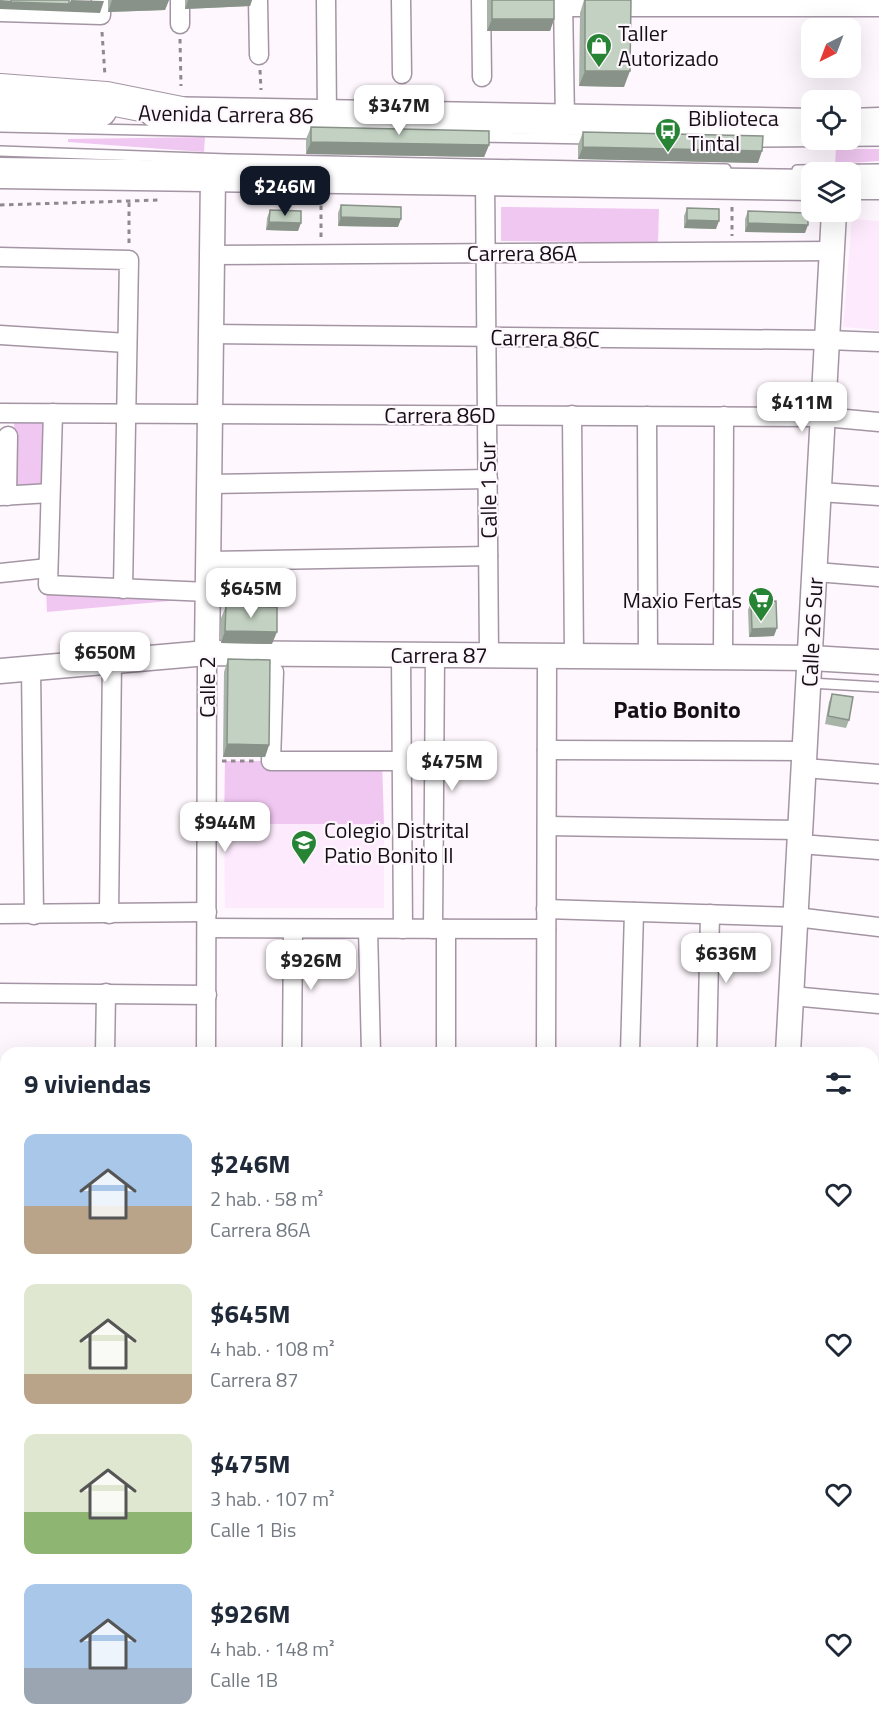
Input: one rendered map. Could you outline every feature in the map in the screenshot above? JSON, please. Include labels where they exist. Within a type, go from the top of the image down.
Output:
[{"type":"highway","points":[[0,90],[106,98],[181,99]]},
{"type":"main road","name":"Avenida Carrera 86","points":[[0,109],[181,99],[328,125],[565,120],[801,124]]},
{"type":"main road","points":[[861,124],[879,123]]},
{"type":"main road","points":[[0,173],[169,187]]},
{"type":"main road","points":[[0,190],[107,183],[169,187],[213,176],[485,180],[799,177]]},
{"type":"main road","points":[[861,184],[879,184]]},
{"type":"street","points":[[180,0],[180,24]]},
{"type":"street","points":[[258,0],[259,55]]},
{"type":"street","points":[[326,0],[328,125]]},
{"type":"street","points":[[401,0],[402,74]]},
{"type":"street","points":[[481,0],[482,76]]},
{"type":"street","points":[[565,120],[563,4],[879,7]]},
{"type":"street","points":[[0,12],[101,7]]},
{"type":"street","name":"Calle 2","points":[[206,1047],[207,653],[213,176]]},
{"type":"street","name":"Calle 1 Sur","points":[[485,180],[489,655]]},
{"type":"street","name":"Calle 26 Sur","points":[[788,1047],[833,222]]},
{"type":"street","name":"Carrera 86A","points":[[212,255],[832,251]]},
{"type":"street","points":[[0,257],[129,260],[123,589]]},
{"type":"street","name":"Carrera 86C","points":[[211,334],[879,342]]},
{"type":"street","points":[[0,335],[127,343]]},
{"type":"street","name":"Carrera 86D","points":[[0,413],[824,417],[879,422]]},
{"type":"street","points":[[48,577],[53,413]]},
{"type":"street","points":[[572,415],[574,656]]},
{"type":"street","points":[[647,416],[648,657]]},
{"type":"street","points":[[723,657],[724,416]]},
{"type":"street","points":[[8,436],[3,496],[50,493]]},
{"type":"street","points":[[209,484],[488,479]]},
{"type":"street","points":[[820,492],[879,496]]},
{"type":"street","points":[[208,561],[488,556]]},
{"type":"street","points":[[816,572],[879,577]]},
{"type":"street","points":[[0,573],[48,577],[123,589],[208,592]]},
{"type":"street","name":"Carrera 87","points":[[0,671],[207,653],[811,658],[879,662]]},
{"type":"street","points":[[402,655],[403,929]]},
{"type":"street","points":[[435,655],[440,929],[446,1047]]},
{"type":"street","points":[[546,1047],[547,656]]},
{"type":"street","points":[[109,914],[112,662]]},
{"type":"street","points":[[31,668],[34,915]]},
{"type":"street","points":[[274,672],[271,761],[402,761]]},
{"type":"street","points":[[547,750],[805,759],[879,774]]},
{"type":"street","points":[[547,826],[801,837],[879,850]]},
{"type":"street","points":[[546,909],[796,917],[879,927]]},
{"type":"street","points":[[630,1047],[634,912]]},
{"type":"street","points":[[0,914],[109,914],[207,920],[293,929],[546,929]]},
{"type":"street","points":[[707,1047],[710,914]]},
{"type":"street","points":[[292,1047],[293,929]]},
{"type":"street","points":[[368,929],[371,1047]]},
{"type":"street","points":[[0,993],[207,995]]},
{"type":"street","points":[[105,1047],[106,993]]},
{"type":"street","points":[[792,996],[879,1004]]},
{"type":"lane","points":[[0,127],[328,125]]},
{"type":"lane","points":[[460,137],[603,140]]},
{"type":"lane","points":[[746,142],[879,141]]},
{"type":"lane","points":[[0,151],[228,159],[734,169]]},
{"type":"lane","points":[[799,177],[879,169]]},
{"type":"lane","points":[[810,683],[879,687]]},
{"type":"path","points":[[101,7],[105,77]]},
{"type":"path","points":[[180,24],[181,99]]},
{"type":"path","points":[[259,55],[261,95]]},
{"type":"path","points":[[0,205],[129,202],[169,187]]},
{"type":"path","points":[[321,194],[321,254]]},
{"type":"path","points":[[129,202],[129,260]]},
{"type":"path","points":[[732,202],[732,252]]},
{"type":"path","points":[[207,761],[271,761]]},
{"type":"shaded area","points":[[205,137],[204,152],[68,142],[68,139]]},
{"type":"shaded area","points":[[879,149],[879,161],[835,162],[836,150]]},
{"type":"shaded area","points":[[501,207],[659,209],[658,243],[501,241]]},
{"type":"shaded area","points":[[861,220],[879,221],[879,330],[843,327],[852,222],[861,222]]},
{"type":"shaded area","points":[[14,422],[44,422],[45,485],[15,486]]},
{"type":"shaded area","points":[[46,590],[192,599],[47,612]]},
{"type":"shaded area","points":[[225,761],[382,761],[384,824],[224,824]]},
{"type":"shaded area","name":"Colegio Distrital Patio Bonito II","points":[[224,824],[384,824],[384,908],[225,908]]},
{"type":"building","points":[[11,0],[69,0],[69,4],[11,2]]},
{"type":"building","points":[[492,0],[554,0],[554,19],[492,19]]},
{"type":"building","points":[[585,0],[631,0],[630,71],[585,71]]},
{"type":"building","points":[[311,127],[489,131],[489,145],[311,142]]},
{"type":"building","points":[[583,132],[763,136],[762,151],[583,147]]},
{"type":"building","points":[[341,205],[401,207],[401,219],[341,217]]},
{"type":"building","points":[[687,208],[719,209],[719,221],[687,220]]},
{"type":"building","points":[[270,210],[301,211],[301,223],[269,222]]},
{"type":"building","points":[[748,211],[801,213],[801,222],[808,222],[808,225],[748,223]]},
{"type":"building","name":"Maxio Fertas","points":[[776,601],[777,628],[752,629],[751,602]]},
{"type":"building","points":[[226,606],[277,607],[277,632],[225,631]]},
{"type":"building","points":[[228,659],[270,660],[269,745],[227,744]]},
{"type":"building","points":[[832,694],[853,697],[849,720],[828,716]]},
{"type":"place","name":"Taller Autorizado","points":[[599,69]]},
{"type":"place","name":"Biblioteca Tintal","points":[[668,154]]},
{"type":"place","name":"Maxio Fertas","points":[[761,623]]},
{"type":"place","name":"Colegio Distrital Patio Bonito II","points":[[304,866]]},
{"type":"district","name":"Patio Bonito","points":[[677,710]]}]
